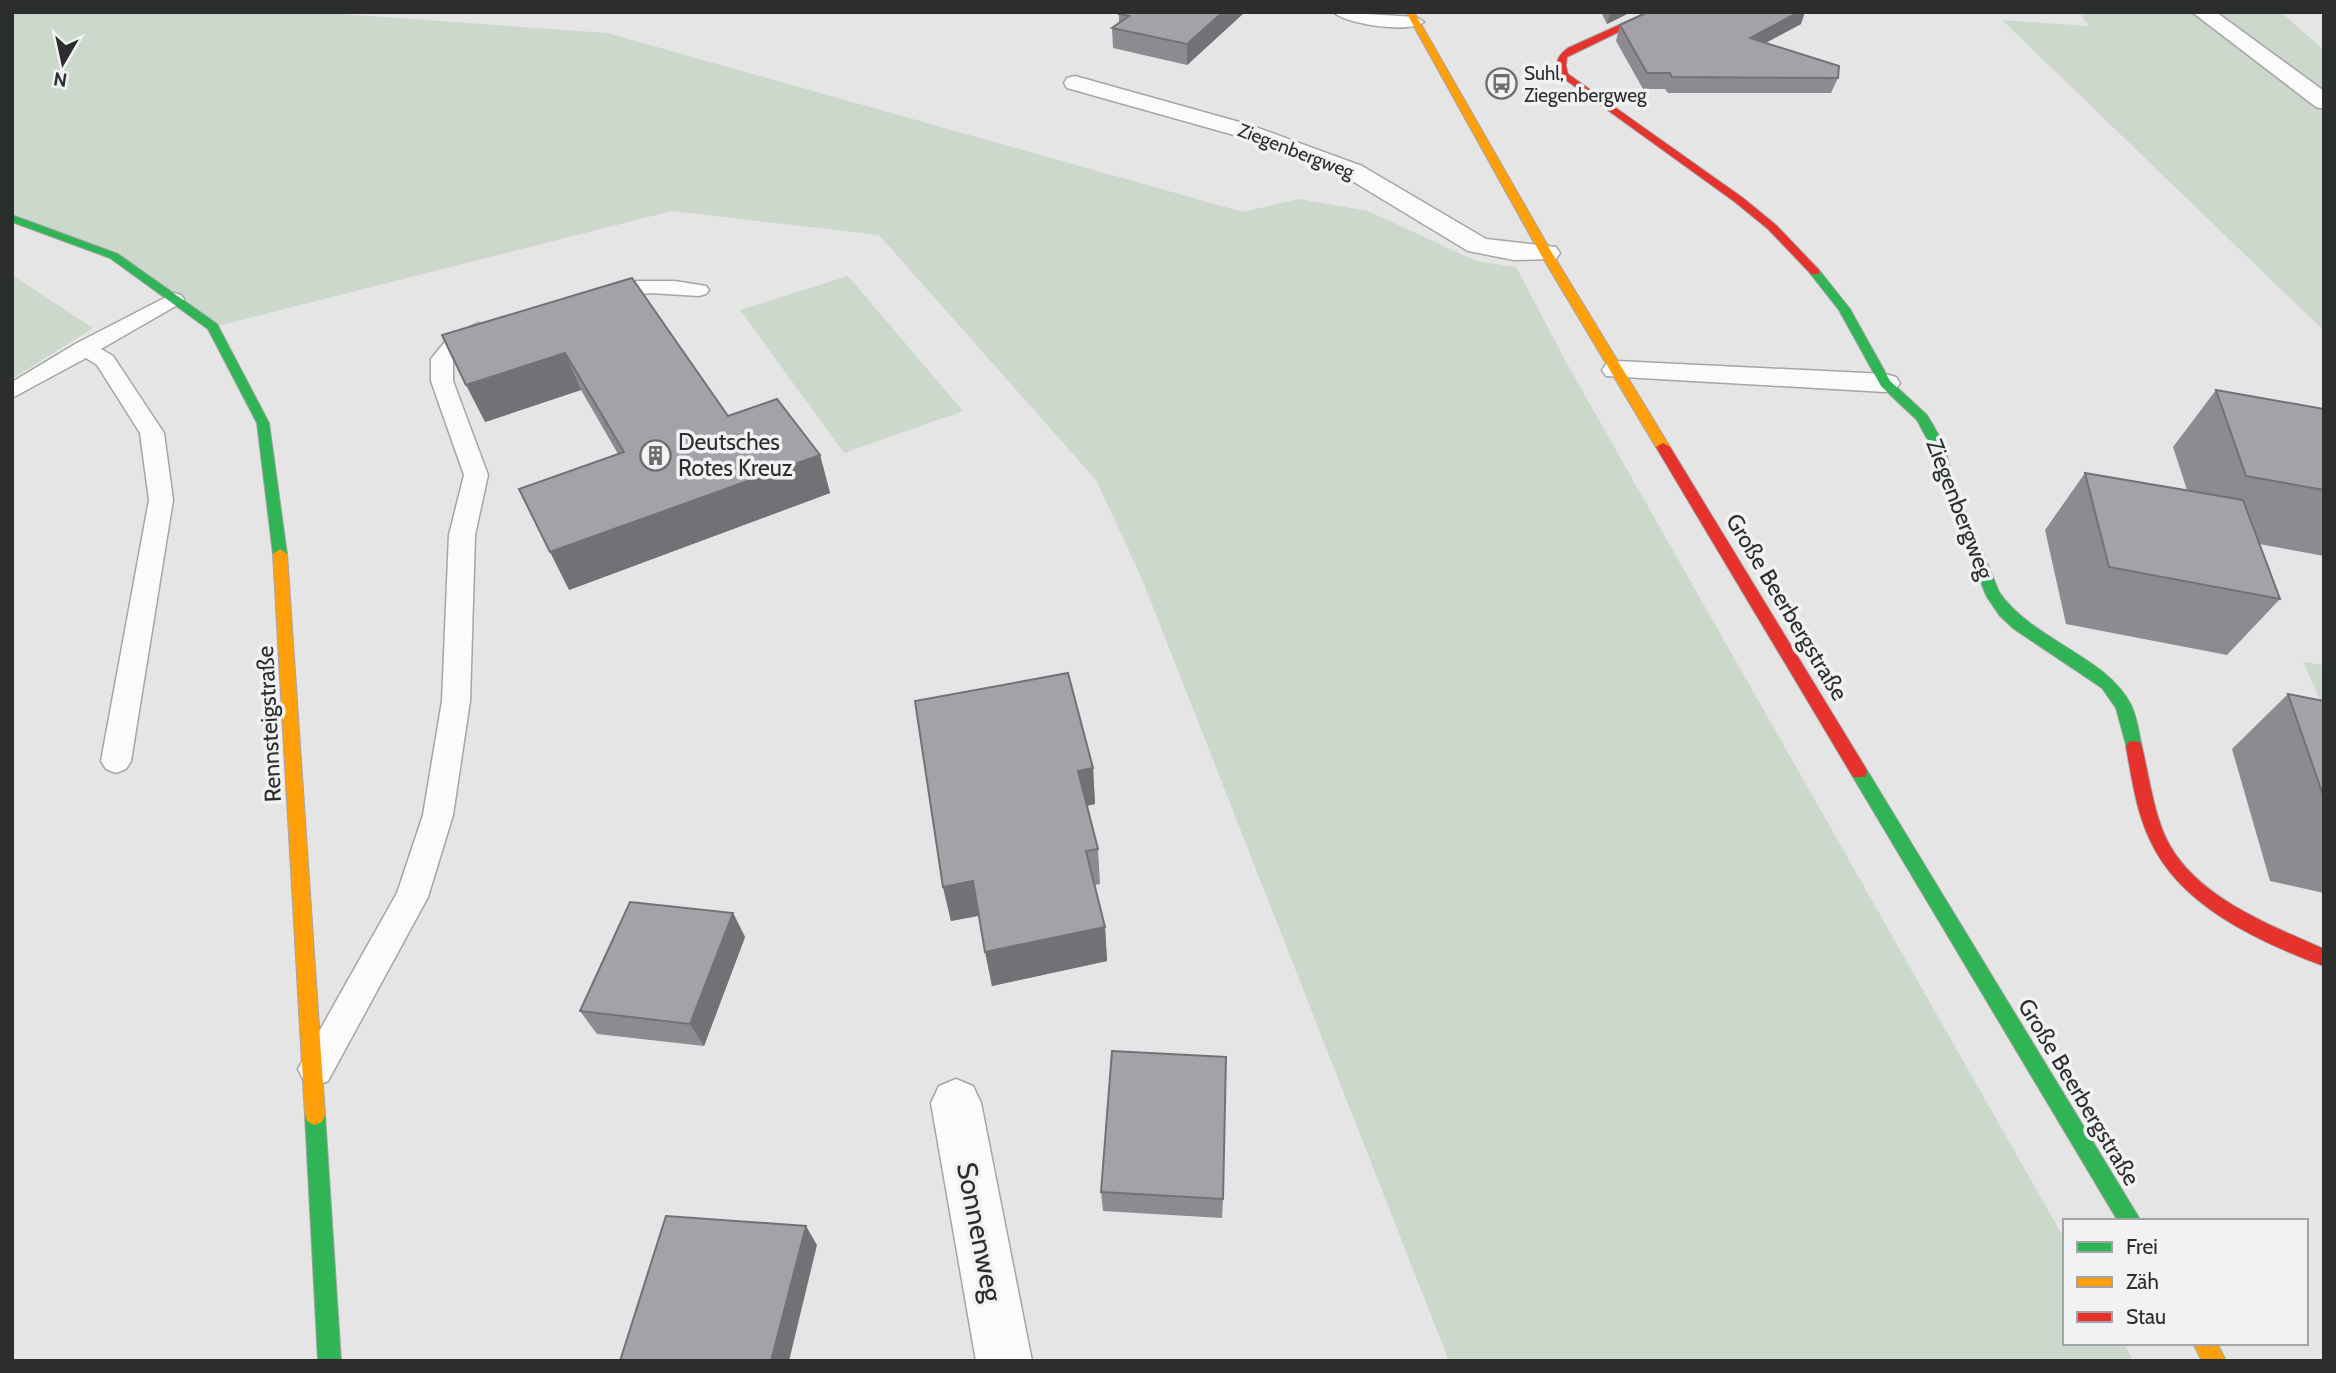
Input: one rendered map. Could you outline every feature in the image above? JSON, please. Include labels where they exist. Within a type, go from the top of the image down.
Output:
[{"type":"street","name":"Ziegenbergweg","points":[[1656,12],[1571,50],[1563,56],[1561,66],[1564,75],[1731,194],[1772,228],[1815,272],[1844,309],[1885,383],[1922,418],[1938,446],[1944,476],[1992,593],[2005,612],[2019,625],[2108,684],[2124,707],[2159,846],[2171,863],[2222,906],[2324,958]]},
{"type":"street","points":[[2202,12],[2324,102]]},
{"type":"street","name":"Große Beerbergstraße","points":[[1413,17],[1546,253],[2129,1219]]},
{"type":"street","name":"Ziegenbergweg","points":[[1074,83],[1242,130],[1353,171],[1478,245],[1514,252],[1546,253]]},
{"type":"street","name":"Rennsteigstraße","points":[[12,218],[114,256],[213,327],[263,422],[282,565],[330,1361]]},
{"type":"street","points":[[1617,370],[1885,383]]},
{"type":"street","name":"Sonnenweg","points":[[956,1103],[1004,1361]]},
{"type":"street","points":[[2205,1345],[2215,1361]]},
{"type":"lane","points":[[1340,12],[1381,23],[1413,17]]},
{"type":"lane","points":[[579,300],[616,289],[675,286],[699,290]]},
{"type":"lane","points":[[12,391],[174,299]]},
{"type":"lane","points":[[313,1075],[412,897],[438,815],[456,701],[462,535],[476,475],[442,381],[442,359],[456,343],[478,328],[503,321]]},
{"type":"lane","points":[[85,348],[105,361],[152,433],[161,500],[116,761]]},
{"type":"green space","points":[[12,12],[315,12],[607,33],[1243,212],[1299,199],[1368,211],[1476,261],[1516,267],[1571,371],[2063,1236],[2063,1345],[2125,1345],[2133,1361],[1449,1361],[1142,579],[1096,480],[879,235],[672,211],[213,327],[115,256],[12,218]]},
{"type":"green space","points":[[2079,12],[2281,12],[2324,50],[2324,331],[2002,20],[2089,26]]},
{"type":"green space","points":[[12,275],[93,328],[12,379]]},
{"type":"green space","points":[[848,276],[963,411],[844,453],[740,310]]},
{"type":"green space","points":[[2303,662],[2324,665],[2324,709]]},
{"type":"building","points":[[1223,12],[1187,44],[1112,28],[1129,16],[1119,14]]},
{"type":"building","points":[[1648,12],[1799,12],[1750,38],[1839,66],[1838,78],[1672,77],[1670,73],[1647,73],[1620,25]]},
{"type":"building","points":[[632,278],[728,416],[777,399],[820,455],[550,552],[519,489],[624,452],[565,353],[466,385],[442,335]]},
{"type":"building","points":[[2216,390],[2324,409],[2324,490],[2246,476]]},
{"type":"building","points":[[2085,473],[2243,500],[2280,599],[2109,567]]},
{"type":"building","points":[[1068,673],[1093,768],[1078,771],[1098,849],[1086,851],[1105,927],[985,952],[973,881],[943,887],[915,701]]},
{"type":"building","points":[[2288,694],[2324,701],[2324,798]]},
{"type":"building","points":[[630,902],[733,913],[690,1024],[580,1011]]},
{"type":"building","points":[[1112,1051],[1226,1057],[1223,1199],[1101,1192]]},
{"type":"building","points":[[666,1216],[806,1226],[771,1361],[620,1361]]},
{"type":"traffic: fast","points":[[12,218],[114,256],[213,327],[263,423],[280,554]]},
{"type":"traffic: fast","points":[[1815,272],[1844,309],[1885,383],[1922,418],[1938,446],[1944,476],[1992,593],[2005,612],[2019,625],[2108,684],[2124,707],[2134,747]]},
{"type":"traffic: fast","points":[[1859,772],[2129,1219]]},
{"type":"traffic: fast","points":[[315,1115],[330,1361]]},
{"type":"traffic: slow","points":[[1410,12],[1546,253],[1663,447]]},
{"type":"traffic: slow","points":[[280,554],[315,1115]]},
{"type":"traffic: slow","points":[[2205,1345],[2215,1361]]},
{"type":"traffic: jam","points":[[1656,12],[1571,50],[1563,56],[1561,66],[1564,75],[1739,200],[1772,227],[1815,272]]},
{"type":"traffic: jam","points":[[1663,447],[1859,772]]},
{"type":"traffic: jam","points":[[2134,747],[2153,827],[2164,851],[2178,870],[2195,887],[2236,915],[2324,958]]},
{"type":"place","name":"Suhl, Ziegenbergweg","points":[[1501,84]]},
{"type":"place","name":"Deutsches Rotes Kreuz","points":[[655,455]]}]
